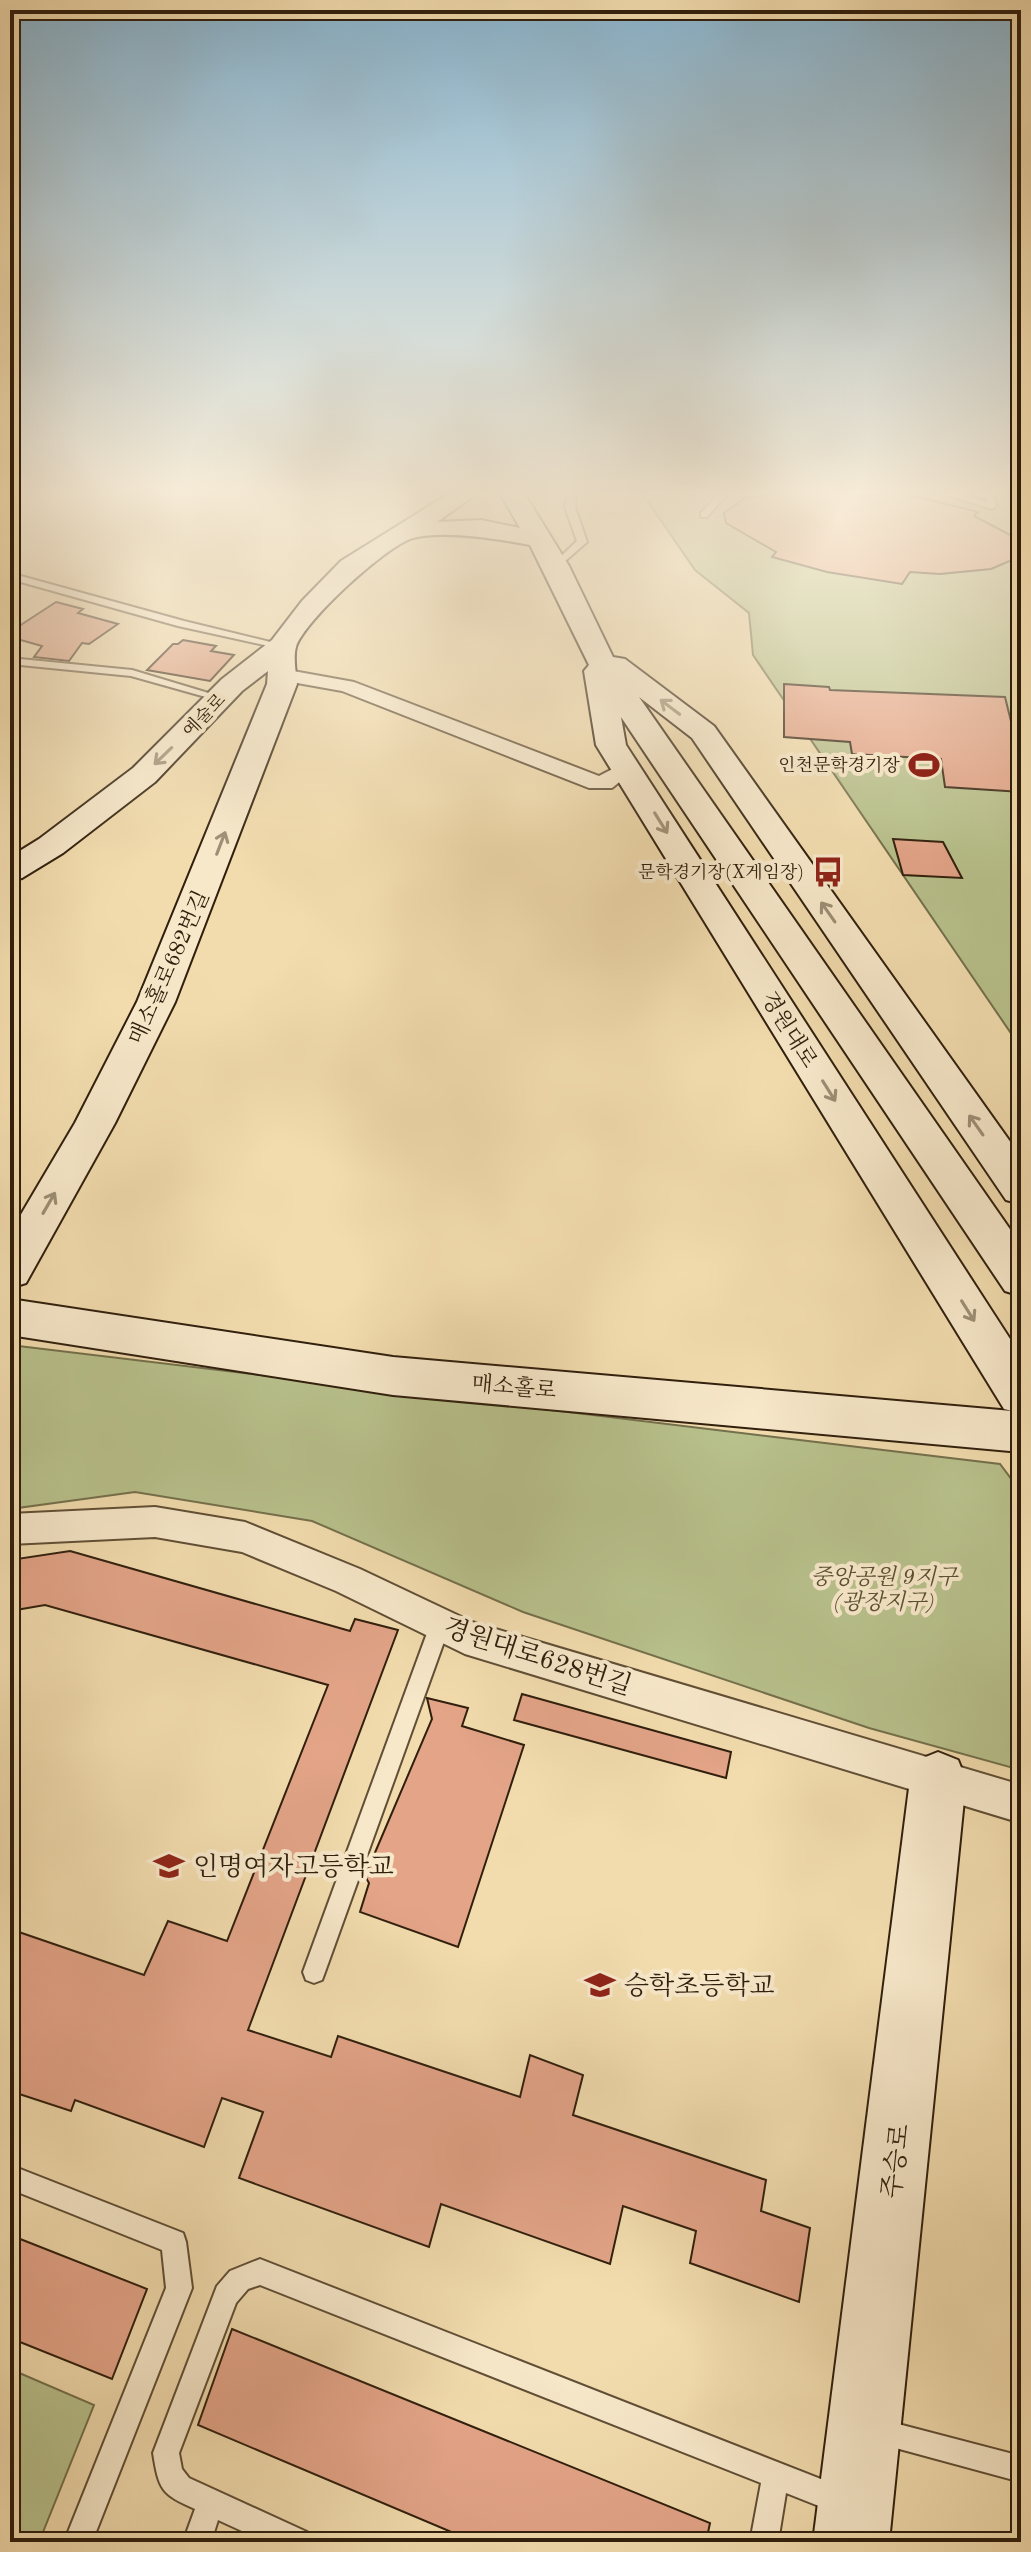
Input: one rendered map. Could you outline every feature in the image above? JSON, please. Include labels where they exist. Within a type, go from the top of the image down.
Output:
[{"type":"main road","name":"예술로","points":[[10,871],[51,846],[144,775],[220,698],[282,661],[309,612]]},
{"type":"main road","name":"경원대로","points":[[577,612],[594,649],[643,728],[1021,1279]]},
{"type":"main road","name":"경원대로","points":[[594,649],[611,745],[1021,1395]]},
{"type":"main road","name":"경원대로","points":[[594,649],[703,732],[1021,1189]]},
{"type":"main road","name":"매소홀로682번길","points":[[10,1271],[95,1123],[156,1002],[282,684],[282,661]]},
{"type":"main road","name":"매소홀로","points":[[10,1317],[393,1376],[1021,1432]]},
{"type":"main road","name":"주승로","points":[[853,2524],[938,1780]]},
{"type":"street","points":[[282,661],[597,783],[604,783],[626,768]]},
{"type":"street","name":"경원대로628번길","points":[[10,1529],[155,1522],[245,1537],[348,1580],[465,1637],[1021,1804]]},
{"type":"lane","points":[[139,612],[182,624],[282,661]]},
{"type":"lane","points":[[10,661],[132,673],[220,698]]},
{"type":"lane","points":[[314,1972],[440,1625]]},
{"type":"lane","points":[[10,2177],[174,2242],[179,2288],[78,2542]]},
{"type":"lane","points":[[297,2542],[179,2488],[170,2474],[166,2453],[226,2295],[239,2280],[260,2272],[776,2475],[853,2524]]},
{"type":"lane","points":[[864,2428],[1021,2469]]},
{"type":"lane","points":[[764,2542],[776,2475]]},
{"type":"lane","points":[[197,2542],[211,2502]]},
{"type":"green space","name":"인천문학경기장","points":[[1021,612],[1021,1048],[753,655],[749,613]]},
{"type":"green space","name":"중앙공원 9지구 (광장지구)","points":[[10,1345],[1000,1464],[1021,1492],[1021,1770],[869,1728],[523,1612],[312,1521],[135,1492],[10,1509]]},
{"type":"green space","points":[[10,2369],[94,2405],[39,2542],[10,2542]]},
{"type":"building","points":[[41,612],[79,612],[118,624],[89,644],[82,643],[69,661],[34,657],[42,646],[10,637],[10,632]]},
{"type":"building","points":[[183,640],[216,646],[211,651],[234,655],[210,681],[147,670],[173,644]]},
{"type":"building","points":[[784,684],[829,687],[830,690],[1005,697],[1021,762],[1021,792],[945,787],[941,759],[852,754],[850,742],[784,737]]},
{"type":"building","points":[[893,839],[943,842],[962,878],[903,875]]},
{"type":"building","points":[[70,1551],[350,1631],[355,1619],[398,1630],[248,2030],[331,2057],[338,2036],[520,2097],[530,2055],[583,2075],[573,2115],[766,2180],[761,2211],[810,2228],[799,2302],[690,2263],[696,2231],[623,2206],[610,2264],[441,2204],[429,2247],[239,2178],[263,2112],[222,2098],[204,2147],[75,2100],[71,2111],[10,2091],[10,1929],[144,1975],[168,1921],[227,1941],[328,1685],[45,1605],[10,1611],[10,1560]]},
{"type":"building","points":[[522,1694],[731,1752],[726,1778],[514,1720]]},
{"type":"building","points":[[427,1698],[468,1708],[462,1726],[524,1745],[458,1947],[360,1912],[369,1883],[365,1876],[432,1719]]},
{"type":"building","points":[[10,2235],[147,2289],[112,2379],[10,2338]]},
{"type":"building","points":[[232,2329],[710,2523],[706,2542],[475,2542],[198,2425]]},
{"type":"place","name":"인천문학경기장","points":[[924,765]]},
{"type":"place","name":"문학경기장(X게임장)","points":[[828,872]]},
{"type":"place","name":"인명여자고등학교","points":[[169,1866]]},
{"type":"place","name":"승학초등학교","points":[[600,1985]]}]
